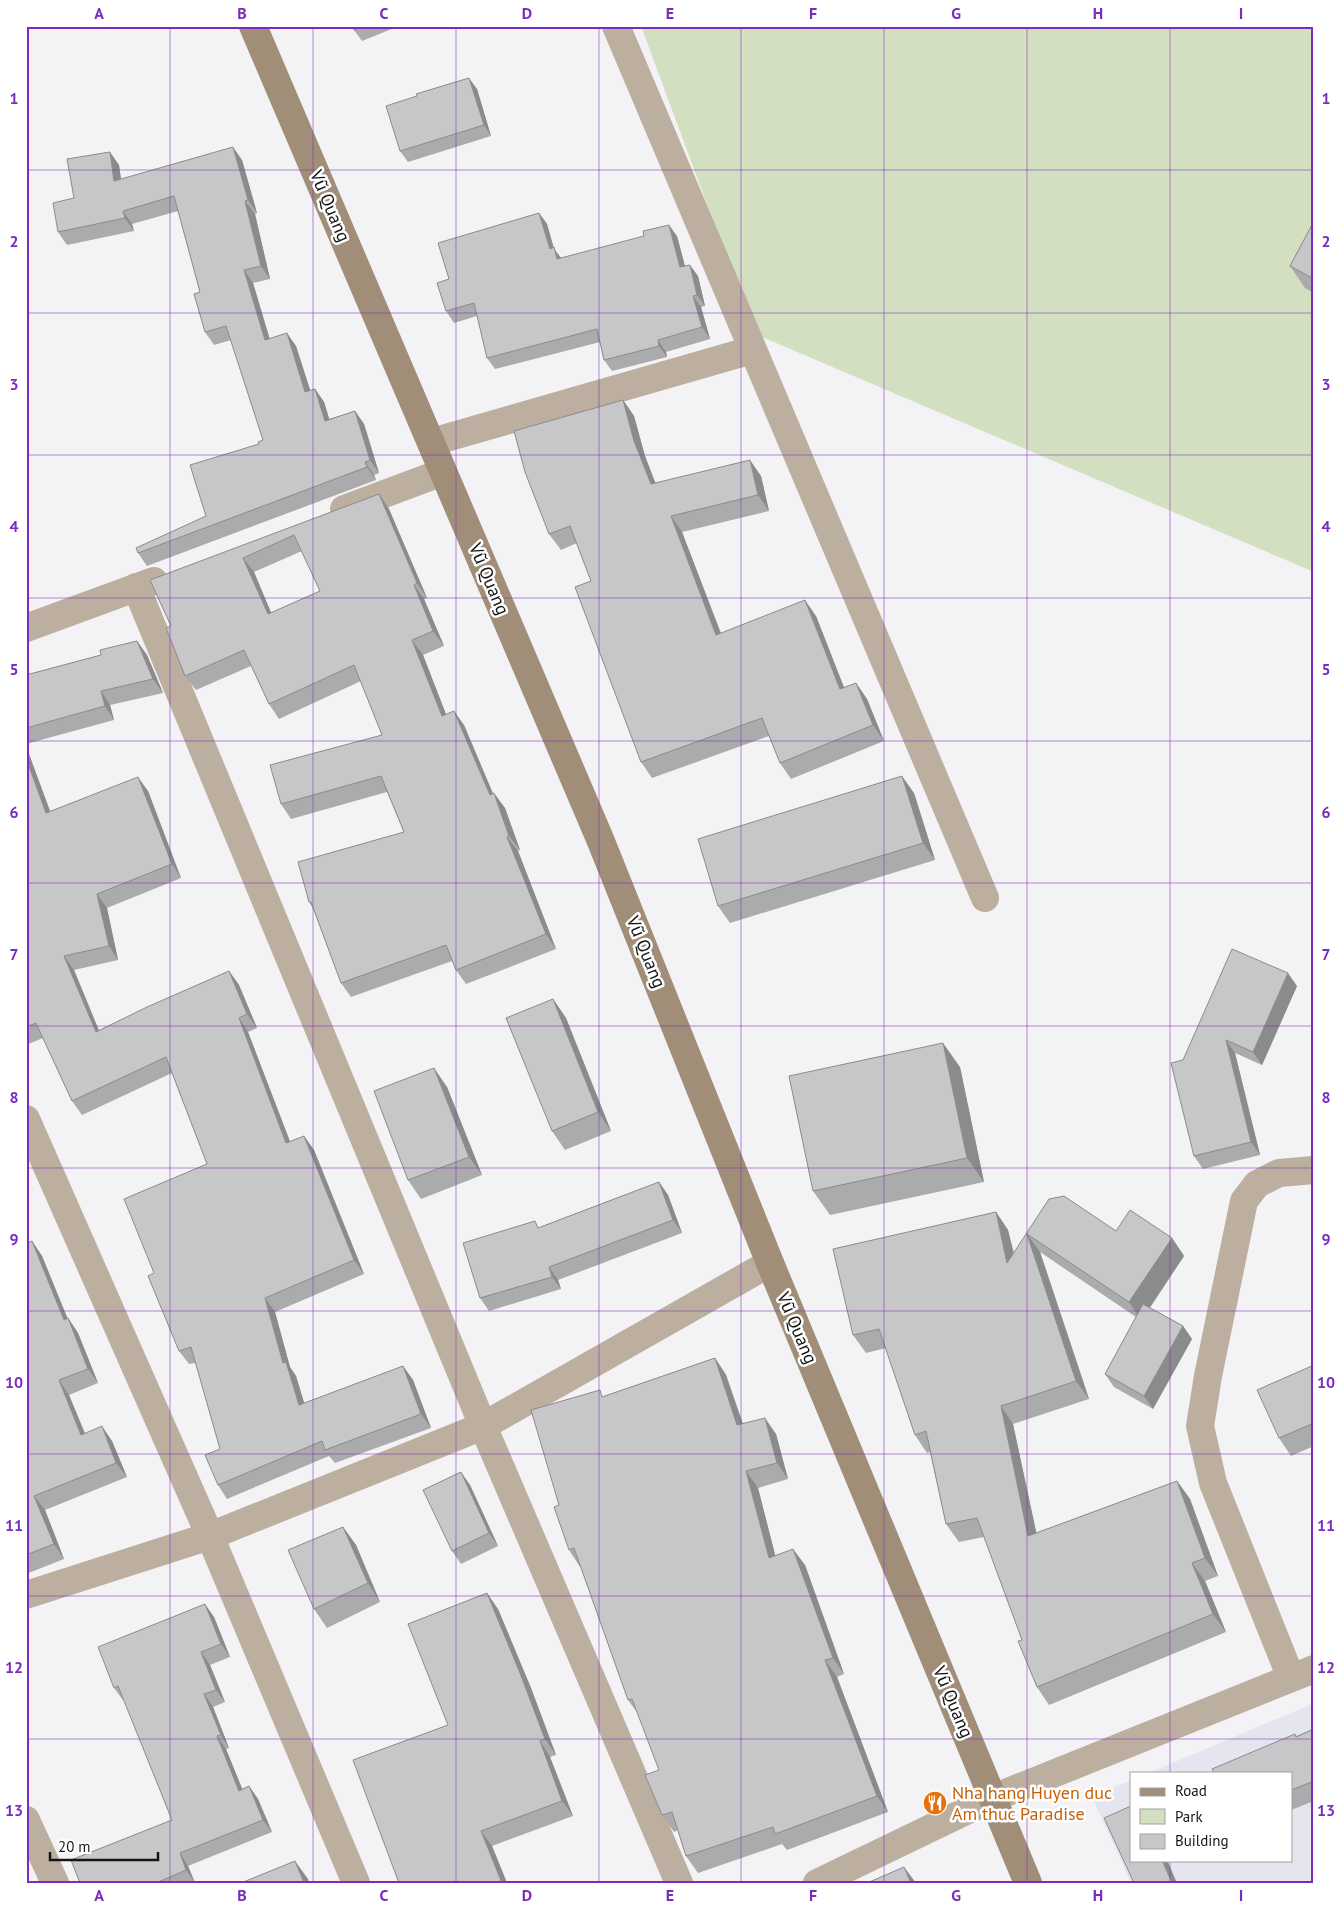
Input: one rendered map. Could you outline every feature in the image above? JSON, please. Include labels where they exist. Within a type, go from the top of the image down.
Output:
[{"type":"main road","name":"Vũ Quang","points":[[253,26],[600,838],[770,1264],[1028,1883]]},
{"type":"street","points":[[616,26],[985,898]]},
{"type":"street","points":[[432,442],[752,350]]},
{"type":"street","points":[[322,517],[443,472]]},
{"type":"street","points":[[26,628],[174,573]]},
{"type":"street","points":[[136,587],[483,1426],[679,1883]]},
{"type":"street","points":[[26,1119],[210,1536],[356,1883]]},
{"type":"street","points":[[817,1883],[993,1798],[1302,1673],[1213,1483],[1200,1426],[1208,1376],[1244,1201],[1257,1184],[1279,1173],[1314,1170]]},
{"type":"street","points":[[26,1595],[210,1536],[483,1426],[770,1264]]},
{"type":"street","points":[[26,1820],[55,1883]]},
{"type":"shaded area","points":[[1314,1703],[1314,1883],[1131,1883],[1092,1797],[1130,1780],[1130,1862],[1292,1862],[1292,1772],[1151,1772]]},
{"type":"green space","points":[[641,26],[1314,26],[1314,572],[755,334]]},
{"type":"building","points":[[353,26],[363,26],[354,30]]},
{"type":"building","points":[[469,78],[484,125],[400,151],[386,106],[417,96],[416,94]]},
{"type":"building","points":[[233,147],[248,200],[245,201],[261,266],[244,270],[265,340],[287,333],[305,392],[315,389],[325,421],[355,411],[370,460],[365,462],[367,467],[138,553],[136,548],[206,516],[190,465],[259,444],[258,442],[263,440],[226,326],[205,332],[194,294],[200,292],[174,196],[123,211],[125,218],[58,232],[53,203],[74,198],[67,159],[110,152],[114,181]]},
{"type":"building","points":[[539,213],[550,249],[554,247],[557,259],[644,236],[643,231],[669,225],[680,267],[690,265],[697,295],[693,296],[702,327],[658,340],[659,346],[604,360],[597,329],[487,358],[474,303],[446,311],[437,283],[449,279],[438,243]]},
{"type":"building","points":[[1314,221],[1314,279],[1290,266]]},
{"type":"building","points":[[623,400],[634,441],[651,484],[750,460],[758,495],[671,516],[716,635],[805,600],[840,689],[856,683],[873,725],[780,763],[762,718],[641,762],[575,587],[591,581],[570,526],[549,534],[525,472],[514,431]]},
{"type":"building","points":[[379,494],[417,583],[414,585],[433,631],[412,640],[442,716],[454,711],[490,795],[494,793],[509,836],[507,837],[546,934],[456,970],[446,945],[341,983],[311,902],[309,902],[298,862],[404,832],[381,776],[281,804],[270,765],[382,735],[354,665],[269,704],[244,650],[185,676],[166,628],[171,626],[150,580]],"holes":[[[294,535],[320,591],[268,614],[243,558]]]},
{"type":"building","points":[[137,641],[153,679],[101,691],[105,706],[26,728],[26,675],[101,655],[100,650]]},
{"type":"building","points":[[26,758],[46,813],[138,777],[172,864],[97,894],[109,946],[64,956],[96,1032],[229,971],[247,1014],[239,1018],[286,1143],[304,1136],[354,1260],[265,1298],[283,1363],[286,1362],[299,1405],[403,1366],[421,1414],[325,1450],[322,1441],[218,1485],[205,1455],[220,1449],[191,1347],[179,1351],[148,1276],[154,1273],[124,1199],[207,1164],[166,1057],[72,1101],[36,1023],[26,1027]]},
{"type":"building","points":[[902,776],[923,843],[718,906],[698,839]]},
{"type":"building","points":[[1232,949],[1288,973],[1253,1052],[1226,1040],[1251,1142],[1194,1156],[1171,1063],[1183,1060]]},
{"type":"building","points":[[553,999],[598,1112],[552,1131],[506,1018]]},
{"type":"building","points":[[943,1043],[967,1158],[813,1191],[789,1076]]},
{"type":"building","points":[[434,1068],[469,1157],[408,1180],[374,1091]]},
{"type":"building","points":[[659,1182],[673,1220],[549,1267],[552,1277],[480,1298],[463,1243],[535,1221],[538,1228]]},
{"type":"building","points":[[1064,1196],[1116,1231],[1130,1210],[1172,1238],[1129,1302],[1027,1234],[1076,1381],[1001,1406],[1028,1536],[1177,1481],[1205,1558],[1192,1563],[1213,1614],[1037,1687],[1018,1641],[1022,1640],[977,1518],[946,1524],[926,1431],[915,1435],[879,1329],[853,1335],[833,1249],[996,1212],[1007,1263],[1049,1199]]},
{"type":"building","points":[[32,1241],[64,1320],[68,1318],[88,1369],[59,1380],[81,1435],[102,1426],[116,1463],[34,1496],[54,1544],[26,1555],[26,1244]]},
{"type":"building","points":[[1143,1304],[1183,1326],[1144,1396],[1105,1374]]},
{"type":"building","points":[[715,1358],[737,1425],[765,1418],[777,1463],[746,1471],[769,1558],[793,1549],[833,1658],[825,1660],[877,1796],[775,1834],[773,1827],[686,1856],[672,1812],[662,1815],[645,1775],[659,1770],[632,1699],[628,1700],[574,1548],[569,1550],[554,1507],[559,1505],[531,1410],[600,1390],[602,1397]]},
{"type":"building","points":[[1314,1365],[1314,1423],[1279,1438],[1257,1390]]},
{"type":"building","points":[[461,1472],[489,1533],[452,1551],[423,1490]]},
{"type":"building","points":[[343,1527],[368,1583],[314,1609],[288,1550]]},
{"type":"building","points":[[487,1593],[545,1739],[540,1741],[562,1801],[481,1831],[502,1883],[399,1883],[353,1760],[448,1725],[408,1624]]},
{"type":"building","points":[[205,1604],[221,1644],[201,1652],[216,1690],[204,1694],[221,1735],[217,1736],[239,1791],[249,1786],[263,1820],[180,1853],[186,1870],[156,1883],[80,1883],[71,1860],[172,1820],[118,1686],[114,1688],[98,1647]]},
{"type":"building","points":[[1314,1729],[1314,1781],[1292,1790],[1292,1772],[1214,1772],[1212,1769],[1295,1734],[1296,1737]]},
{"type":"building","points":[[1130,1806],[1130,1862],[1163,1862],[1172,1883],[1134,1883],[1104,1818]]},
{"type":"building","points":[[295,1861],[304,1883],[241,1883]]},
{"type":"building","points":[[904,1867],[911,1883],[867,1883]]},
{"type":"place","name":"Nha hang Huyen duc Am thuc Paradise","points":[[935,1803]]}]
